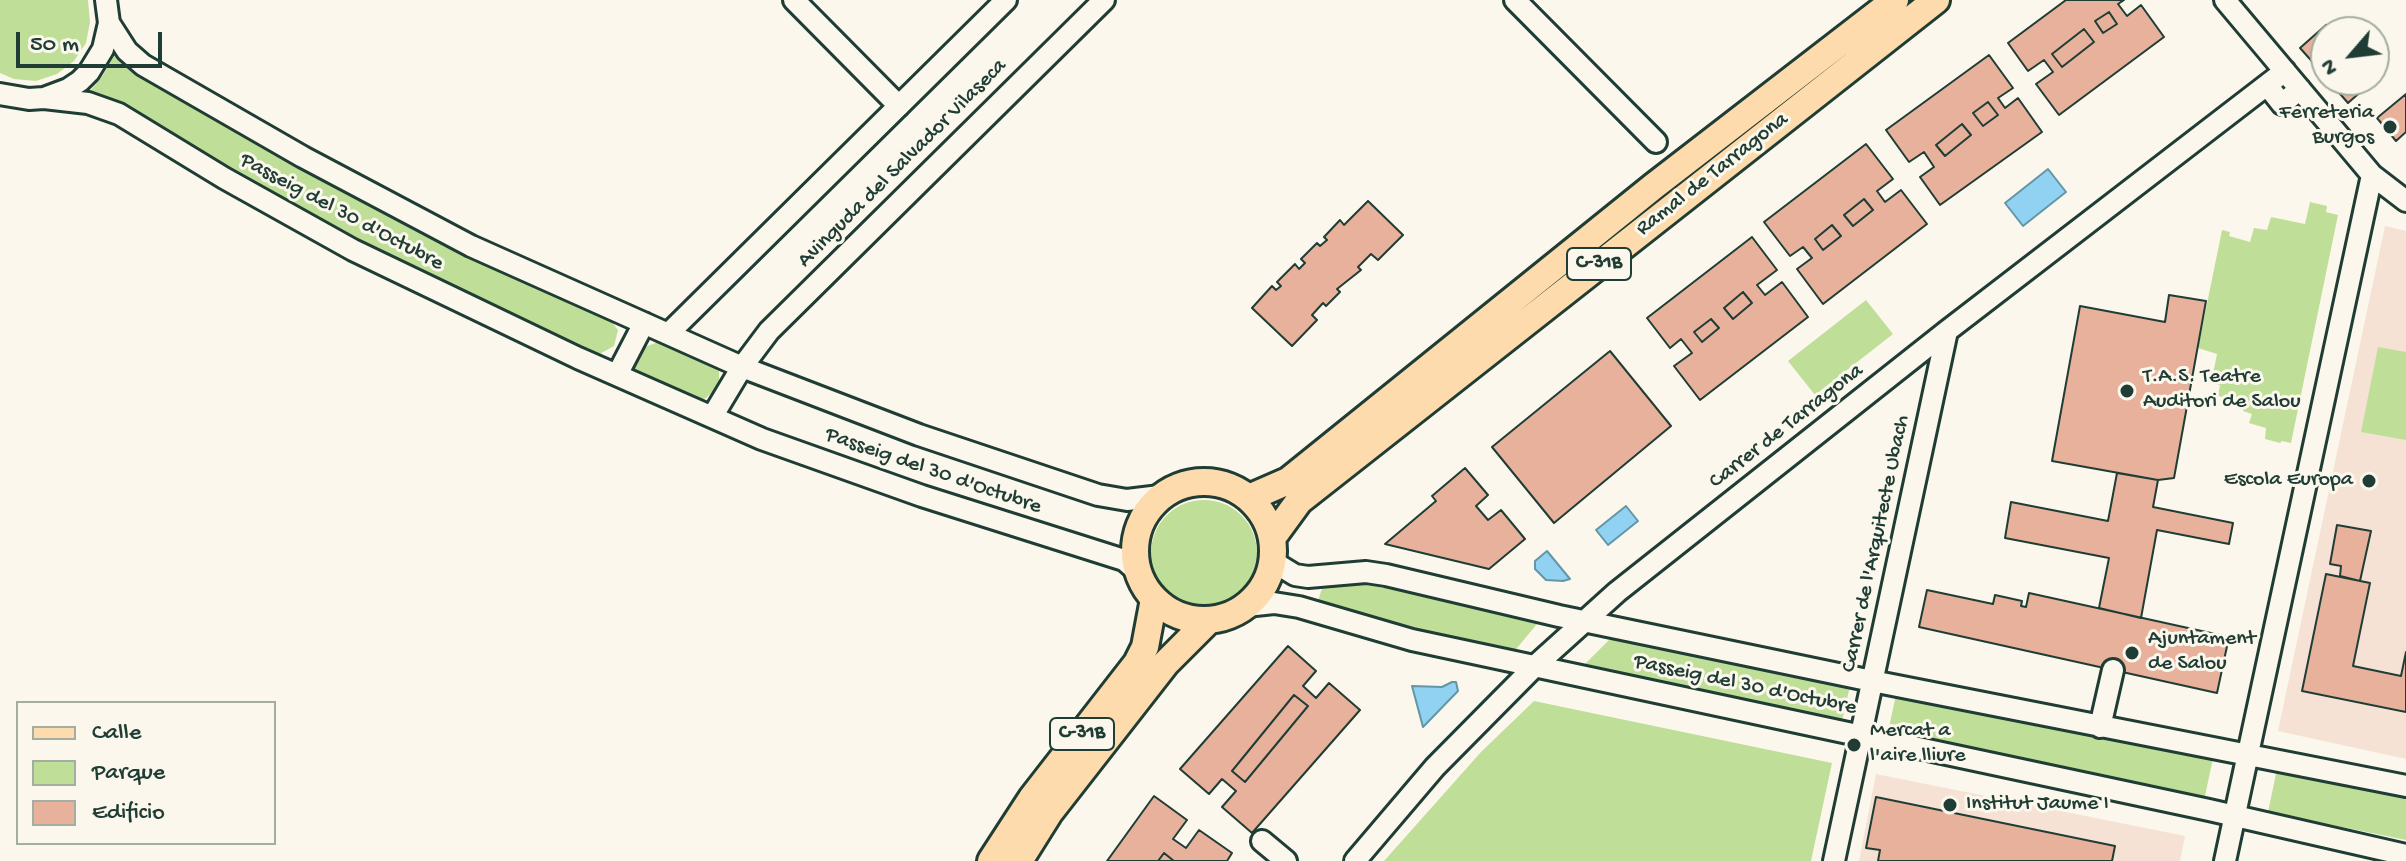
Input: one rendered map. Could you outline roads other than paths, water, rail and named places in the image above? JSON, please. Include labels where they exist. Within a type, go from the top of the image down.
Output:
[{"type":"main road","name":"Ramal de Tarragona","points":[[1249,498],[1288,481],[1654,186],[1895,0]]},
{"type":"main road","name":"Ramal de Tarragona","points":[[1272,550],[1299,501],[1936,0]]},
{"type":"main road","name":"C-31B","points":[[1882,42],[1924,22],[1958,0]]},
{"type":"main road","points":[[1208,621],[1179,616],[1154,599],[1138,572],[1135,559],[1137,531],[1142,518],[1160,496],[1195,481],[1215,482],[1233,488],[1249,498],[1268,523],[1272,550]]},
{"type":"main road","name":"C-31B","points":[[1019,861],[1049,813],[1166,663],[1208,621],[1228,616],[1259,594],[1268,578],[1272,550]]},
{"type":"main road","name":"C-31B","points":[[991,861],[1032,798],[1137,663],[1145,647],[1154,599]]},
{"type":"street","points":[[44,98],[68,89],[89,72],[103,49],[109,23],[106,0]]},
{"type":"street","points":[[794,0],[899,106]]},
{"type":"street","name":"Avinguda del Salvador Vilaseca","points":[[669,333],[1006,0]]},
{"type":"street","name":"Avinguda del Salvador Vilaseca","points":[[742,367],[769,331],[1104,0]]},
{"type":"street","points":[[1515,0],[1656,142]]},
{"type":"street","points":[[2225,0],[2372,175],[2406,201]]},
{"type":"street","name":"Passeig del 30 d'Octubre","points":[[109,23],[127,51],[143,65],[314,163],[471,246],[742,367],[919,435],[1098,495],[1127,500],[1160,496]]},
{"type":"street","name":"Carrer de Tarragona","points":[[1355,861],[1435,767],[1585,620],[1947,331],[2285,71]]},
{"type":"street","points":[[2267,85],[2284,108],[2300,89]]},
{"type":"street","name":"Passeig del 30 d'Octubre","points":[[0,94],[88,103],[119,114],[224,178],[353,250],[617,375],[762,439],[912,493],[1124,560],[1138,572]]},
{"type":"street","points":[[2225,861],[2372,175]]},
{"type":"street","points":[[617,375],[644,323]]},
{"type":"street","name":"Carrer de l'Arquitecte Ubach","points":[[1834,861],[1947,331]]},
{"type":"street","points":[[712,417],[742,367]]},
{"type":"street","name":"Passeig del 30 d'Octubre","points":[[1272,550],[1285,571],[1308,577],[1347,573],[1386,575],[1872,681],[2406,786]]},
{"type":"street","name":"Passeig del 30 d'Octubre","points":[[1246,606],[1274,603],[1299,607],[1412,640],[2235,815],[2406,855]]},
{"type":"street","points":[[2100,727],[2113,670]]},
{"type":"street","points":[[1262,841],[1286,861]]},
{"type":"water","points":[[2048,169],[2066,192],[2023,226],[2005,203]]},
{"type":"water","points":[[1626,506],[1638,521],[1608,545],[1596,530]]},
{"type":"water","points":[[1547,551],[1570,579],[1546,580],[1535,569],[1535,561]]},
{"type":"water","points":[[1456,682],[1458,691],[1423,727],[1412,686],[1442,687]]},
{"type":"place","name":"Ferreteria Burgos","points":[[2390,127]]},
{"type":"place","name":"T.A.S. Teatre Auditori de Salou","points":[[2127,391]]},
{"type":"place","name":"Escola Europa","points":[[2369,481]]},
{"type":"place","name":"Ajuntament de Salou","points":[[2132,653]]},
{"type":"place","name":"Mercat a l'aire lliure","points":[[1854,745]]},
{"type":"place","name":"Institut Jaume I","points":[[1950,805]]}]
